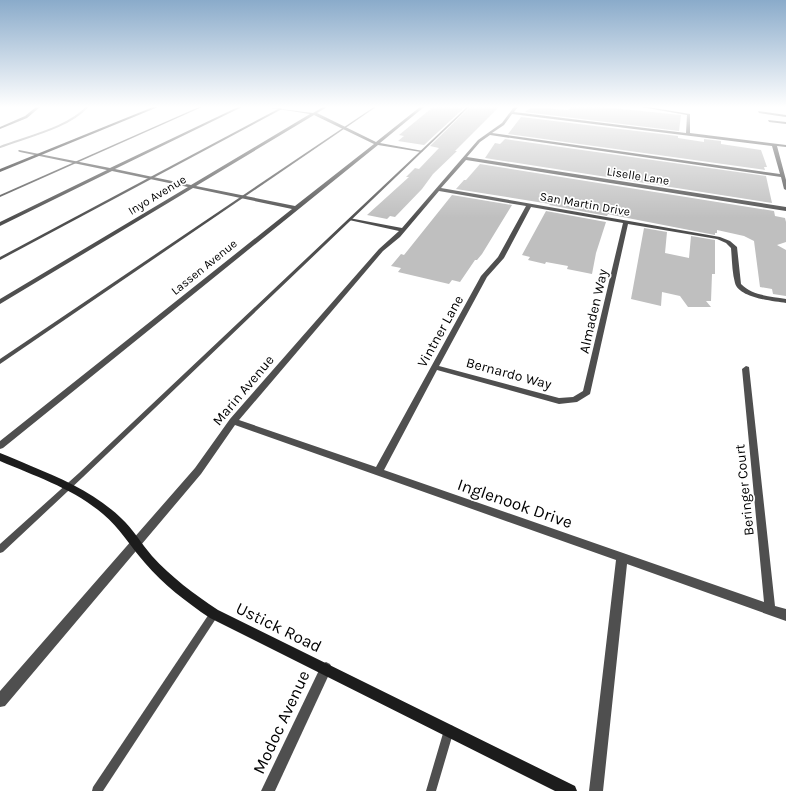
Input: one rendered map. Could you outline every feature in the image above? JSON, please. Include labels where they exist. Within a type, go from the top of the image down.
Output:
[{"type":"street","points":[[0,171],[66,144]]},
{"type":"street","points":[[0,224],[165,144]]},
{"type":"street","name":"Inyo Avenue","points":[[0,302],[263,144]]},
{"type":"street","name":"Lassen Avenue","points":[[0,446],[374,144]]},
{"type":"street","points":[[386,144],[421,151]]},
{"type":"street","name":"Marin Avenue","points":[[0,701],[135,542],[198,471],[233,421],[381,250],[402,230],[476,144]]},
{"type":"street","points":[[558,144],[782,176]]},
{"type":"street","points":[[786,146],[774,144],[786,188]]},
{"type":"street","points":[[20,151],[295,208]]},
{"type":"street","name":"Liselle Lane","points":[[464,158],[786,209]]},
{"type":"street","name":"San Martin Drive","points":[[438,189],[718,238],[728,242],[734,247],[738,284],[744,290],[756,295],[786,301]]},
{"type":"street","name":"Vintner Lane","points":[[378,472],[484,276],[501,258],[529,205]]},
{"type":"street","points":[[350,219],[402,230]]},
{"type":"street","name":"Almaden Way","points":[[576,399],[587,392],[626,222]]},
{"type":"street","name":"Bernardo Way","points":[[435,367],[559,401],[576,399]]},
{"type":"street","name":"Beringer Court","points":[[746,369],[770,609]]},
{"type":"street","name":"Inglenook Drive","points":[[233,421],[786,615]]},
{"type":"street","name":"Ustick Road","points":[[0,457],[68,487],[97,504],[118,521],[167,579],[187,596],[214,614],[326,668],[570,791]]},
{"type":"street","points":[[596,791],[622,558]]},
{"type":"street","name":"Modoc Avenue","points":[[268,791],[326,668]]},
{"type":"lane","points":[[0,196],[116,144]]},
{"type":"lane","points":[[0,259],[215,144]]},
{"type":"lane","points":[[0,362],[319,144]]},
{"type":"lane","points":[[0,549],[68,487],[429,144]]},
{"type":"lane","points":[[97,791],[214,614]]},
{"type":"lane","points":[[431,791],[450,730]]},
{"type":"building","points":[[432,144],[462,144],[395,217],[390,216],[387,219],[367,215],[409,177],[406,177],[415,168],[419,169],[439,148],[430,146]]},
{"type":"building","points":[[494,144],[540,144],[766,176],[772,203],[485,158]]},
{"type":"building","points":[[579,144],[721,144],[761,150],[767,167],[764,167],[765,170]]},
{"type":"building","points":[[480,164],[774,211],[775,216],[785,218],[786,222],[786,242],[777,245],[786,250],[786,296],[773,294],[772,289],[760,287],[754,241],[744,236],[717,230],[715,235],[608,214],[607,216],[549,205],[550,204],[456,189]]},
{"type":"building","points":[[452,195],[512,205],[482,254],[477,260],[475,260],[460,282],[452,280],[449,284],[398,272],[401,268],[391,266],[401,254],[404,255]]},
{"type":"building","points":[[546,211],[606,222],[596,253],[592,274],[567,269],[568,266],[546,262],[545,264],[528,260],[530,257],[522,255]]},
{"type":"building","points":[[644,228],[667,232],[665,253],[689,258],[691,236],[715,240],[715,274],[712,274],[711,301],[706,301],[711,307],[688,307],[680,296],[662,292],[661,306],[631,299]]},
{"type":"waterway","points":[[0,147],[9,144]]}]
